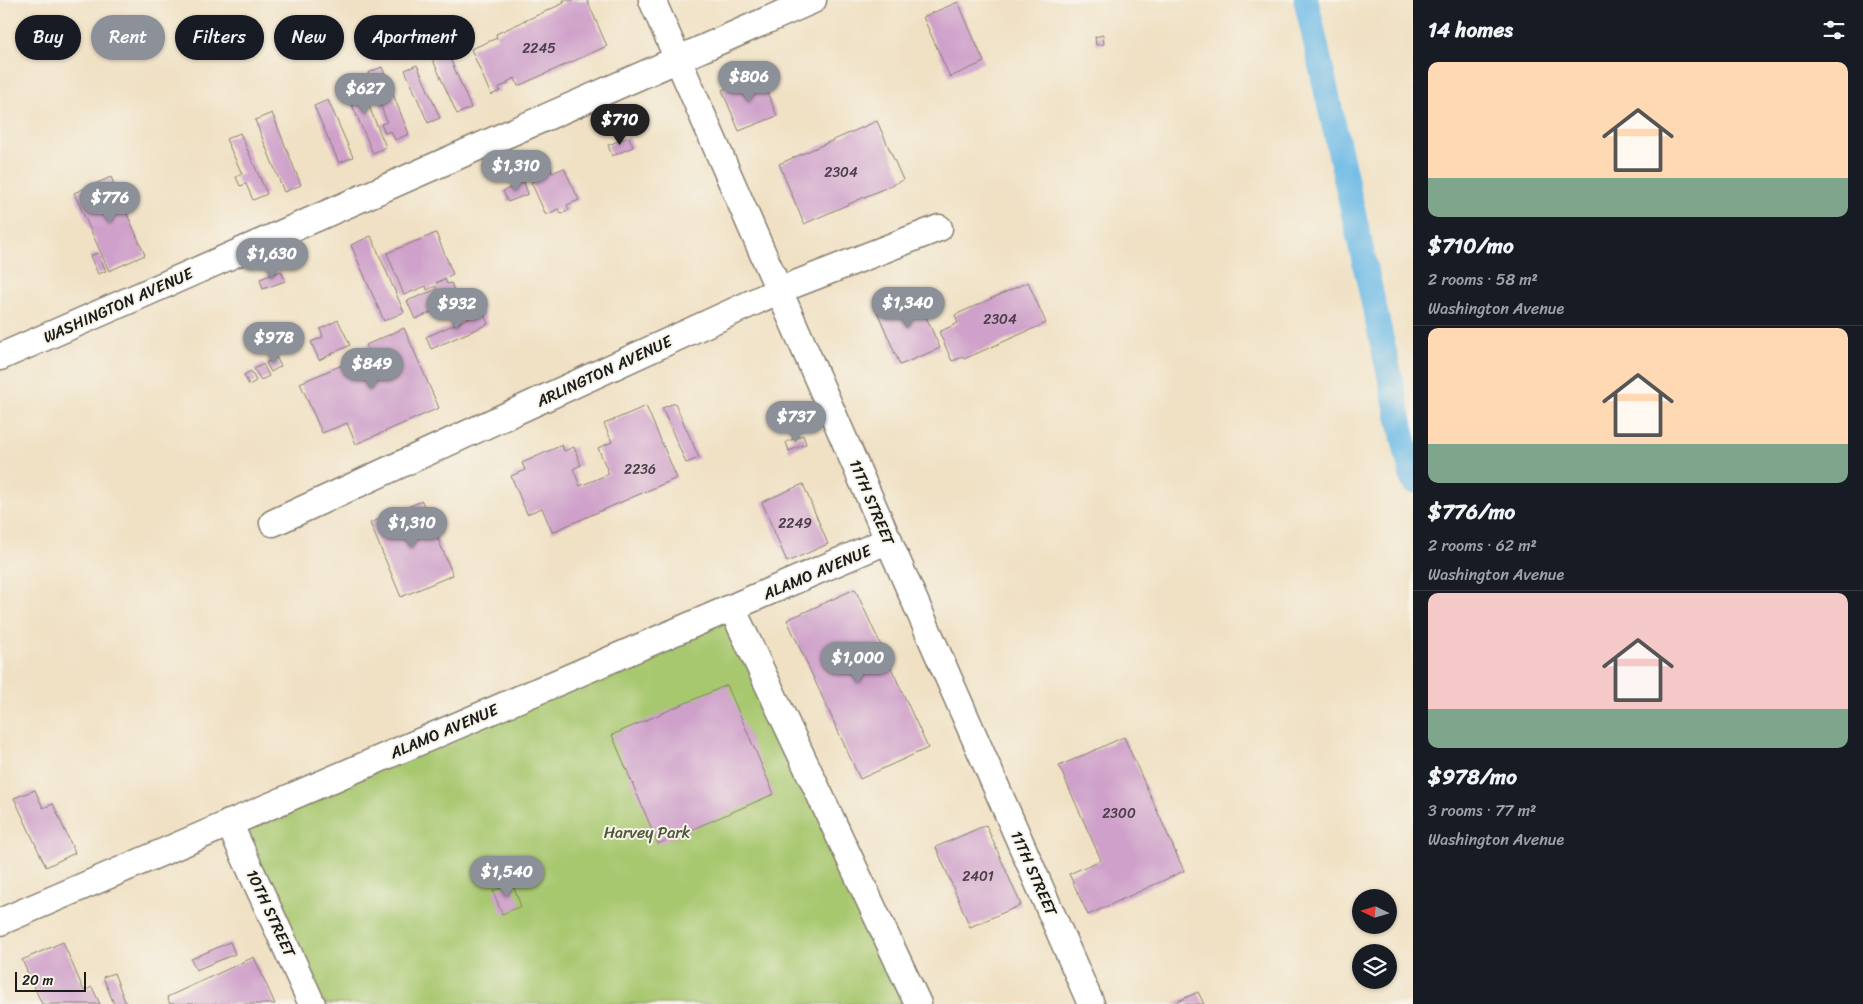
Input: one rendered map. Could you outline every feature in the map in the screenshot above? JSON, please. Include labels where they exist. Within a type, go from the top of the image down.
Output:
[{"type":"street","name":"11TH STREET","points":[[652,0],[1091,1004]]},
{"type":"street","name":"WASHINGTON AVENUE","points":[[0,357],[813,0]]},
{"type":"street","name":"ARLINGTON AVENUE","points":[[273,523],[780,290],[939,228]]},
{"type":"street","name":"ALAMO AVENUE","points":[[0,922],[889,540]]},
{"type":"street","points":[[732,608],[918,1004]]},
{"type":"street","name":"10TH STREET","points":[[229,823],[312,1004]]},
{"type":"green space","name":"Harvey Park","points":[[732,608],[918,1004],[312,1004],[229,823]]},
{"type":"building","points":[[563,0],[587,0],[607,46],[518,86],[515,78],[507,82],[508,84],[499,87],[500,91],[491,95],[475,58],[475,47],[497,38],[496,34],[564,3]]},
{"type":"building","points":[[958,2],[984,62],[950,77],[923,17]]},
{"type":"building","points":[[1103,35],[1104,44],[1096,45],[1095,37]]},
{"type":"building","points":[[433,60],[451,60],[471,108],[457,114]]},
{"type":"building","points":[[417,65],[440,118],[428,123],[405,70]]},
{"type":"building","points":[[382,67],[409,134],[395,140],[391,131],[385,133],[381,124],[387,122],[368,73]]},
{"type":"building","points":[[761,77],[777,116],[739,131],[722,90],[748,78],[749,82]]},
{"type":"building","points":[[357,78],[386,147],[373,153],[343,84]]},
{"type":"building","points":[[328,100],[353,157],[339,163],[314,106]]},
{"type":"building","points":[[272,113],[301,185],[284,192],[255,120]]},
{"type":"building","points":[[877,121],[903,180],[804,224],[779,164]]},
{"type":"building","points":[[240,133],[267,194],[253,200],[246,184],[240,186],[236,177],[242,174],[226,139]]},
{"type":"building","points":[[629,137],[633,147],[612,156],[608,145]]},
{"type":"building","points":[[550,167],[552,173],[564,168],[579,200],[567,205],[569,210],[561,214],[558,209],[546,215],[531,182],[544,176],[541,171]]},
{"type":"building","points":[[111,177],[145,255],[109,271],[74,193]]},
{"type":"building","points":[[524,182],[528,194],[508,202],[503,191]]},
{"type":"building","points":[[436,233],[453,274],[436,283],[445,279],[447,284],[451,283],[458,301],[415,319],[407,301],[437,289],[436,286],[427,290],[426,286],[404,295],[387,253]]},
{"type":"building","points":[[371,236],[404,312],[384,321],[351,245]]},
{"type":"building","points":[[98,253],[106,271],[98,274],[90,256]]},
{"type":"building","points":[[281,271],[285,281],[263,289],[260,279]]},
{"type":"building","points":[[1028,282],[1046,323],[964,359],[963,357],[952,361],[939,332],[958,323],[955,315]]},
{"type":"building","points":[[915,292],[940,348],[900,365],[876,309]]},
{"type":"building","points":[[483,312],[488,324],[431,349],[426,337]]},
{"type":"building","points":[[338,320],[350,345],[319,360],[311,342],[323,337],[320,329]]},
{"type":"building","points":[[404,328],[439,408],[356,444],[347,423],[322,433],[300,383],[370,353],[366,345]]},
{"type":"building","points":[[276,357],[281,366],[271,372],[266,363]]},
{"type":"building","points":[[263,364],[269,376],[261,380],[254,369]]},
{"type":"building","points":[[251,371],[256,381],[249,385],[244,375]]},
{"type":"building","points":[[675,403],[699,458],[686,463],[662,408]]},
{"type":"building","points":[[646,406],[677,478],[552,532],[542,508],[527,514],[511,476],[525,470],[522,463],[562,445],[564,451],[574,447],[581,465],[573,469],[580,486],[609,474],[598,448],[612,442],[604,424]]},
{"type":"building","points":[[803,435],[806,444],[789,451],[786,442]]},
{"type":"building","points":[[803,484],[828,544],[787,562],[762,502]]},
{"type":"building","points":[[422,501],[453,575],[401,597],[370,523]]},
{"type":"building","points":[[855,589],[928,748],[860,779],[787,620]]},
{"type":"building","points":[[727,685],[774,794],[658,844],[612,735]]},
{"type":"building","points":[[1124,737],[1184,871],[1088,915],[1069,874],[1101,860],[1059,766]]},
{"type":"building","points":[[35,790],[43,808],[53,804],[75,853],[46,867],[14,798]]},
{"type":"building","points":[[986,825],[1021,905],[970,927],[936,847]]},
{"type":"building","points":[[512,883],[521,906],[502,914],[493,891]]},
{"type":"building","points":[[63,942],[84,991],[92,987],[100,1004],[42,1004],[22,960]]},
{"type":"building","points":[[230,942],[235,954],[196,970],[191,959]]},
{"type":"building","points":[[254,957],[275,1004],[170,1004],[167,997]]},
{"type":"building","points":[[114,973],[126,1004],[114,1004],[103,977]]},
{"type":"building","points":[[1198,992],[1204,1004],[1172,1004]]},
{"type":"waterway","points":[[1306,0],[1413,481]]}]
